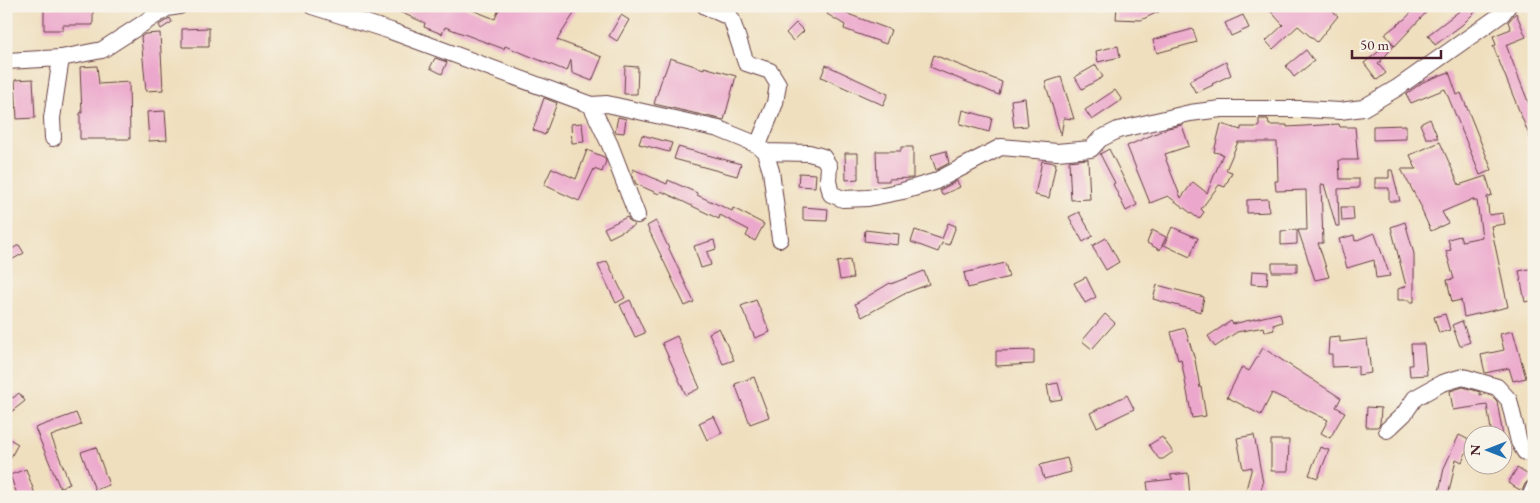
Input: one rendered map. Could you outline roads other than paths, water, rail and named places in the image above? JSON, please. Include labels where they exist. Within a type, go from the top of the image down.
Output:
[{"type":"street","points":[[6,61],[61,58],[102,50],[167,8],[179,6]]},
{"type":"street","points":[[312,6],[391,31],[591,105],[607,104],[719,129],[762,148],[808,154],[823,158],[829,166],[828,181],[831,194],[843,199],[868,198],[934,182],[1001,147],[1056,152],[1091,149],[1100,139],[1118,130],[1190,113],[1221,109],[1340,111],[1363,108],[1452,51],[1502,14],[1508,6]]},
{"type":"street","points":[[705,6],[731,18],[746,63],[770,71],[778,84],[775,103],[762,148],[771,171],[780,239]]},
{"type":"street","points":[[53,138],[52,118],[61,58]]},
{"type":"street","points":[[591,105],[610,144],[637,214]]},
{"type":"street","points":[[1387,430],[1404,414],[1415,398],[1442,384],[1464,377],[1497,387],[1509,400],[1519,442],[1525,452],[1534,455]]},
{"type":"street","points":[[1530,497],[1534,488]]}]
